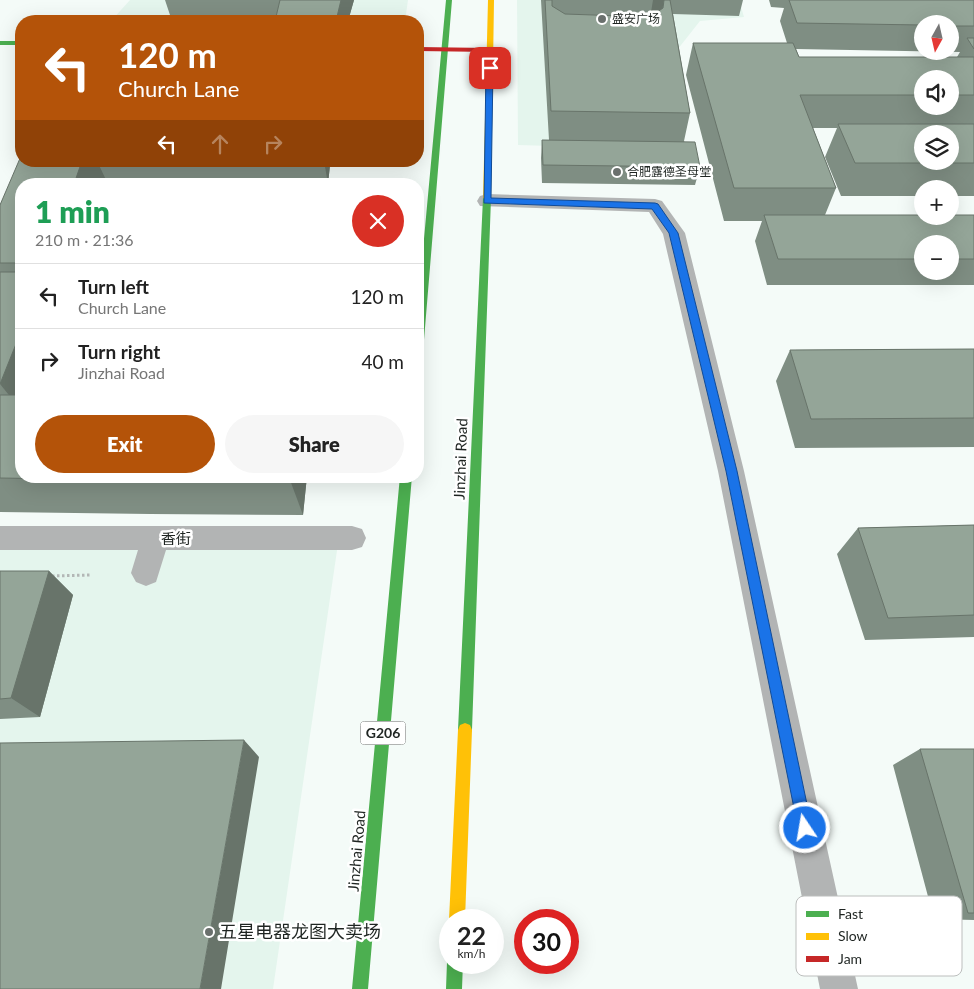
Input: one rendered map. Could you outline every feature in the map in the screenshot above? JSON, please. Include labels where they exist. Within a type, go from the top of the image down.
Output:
[{"type":"main road","points":[[424,285],[449,0]]},
{"type":"main road","name":"Jinzhai Road","points":[[457,909],[487,201],[491,0]]},
{"type":"main road","points":[[0,43],[15,43]]},
{"type":"main road","points":[[424,48],[490,50]]},
{"type":"main road","name":"Jinzhai Road","points":[[360,989],[405,483]]},
{"type":"main road","points":[[454,989],[455,974]]},
{"type":"street","points":[[487,201],[655,206],[674,233],[731,471],[820,896]]},
{"type":"street","name":"香街","points":[[0,538],[352,538]]},
{"type":"street","points":[[146,573],[155,539]]},
{"type":"street","points":[[836,976],[839,989]]},
{"type":"path","points":[[48,576],[146,573]]},
{"type":"shaded area","points":[[130,0],[408,0],[406,15],[116,15]]},
{"type":"shaded area","points":[[517,0],[739,0],[744,17],[700,21],[670,59],[683,150],[518,145]]},
{"type":"shaded area","points":[[340,530],[273,989],[0,989],[0,538]]},
{"type":"building","points":[[280,0],[341,0],[337,15],[276,15]]},
{"type":"building","points":[[545,0],[552,0],[552,6],[565,14],[650,17],[663,8],[664,0],[670,0],[690,113],[551,111]]},
{"type":"building","points":[[789,0],[974,0],[974,26],[959,26],[959,15],[914,15],[914,25],[797,23]]},
{"type":"building","points":[[967,38],[974,38],[974,49]]},
{"type":"building","points":[[693,43],[793,43],[799,57],[914,57],[914,60],[959,60],[959,57],[974,57],[974,95],[959,95],[959,70],[914,70],[914,95],[800,95],[836,188],[734,188]]},
{"type":"building","points":[[838,124],[974,124],[974,163],[959,163],[959,125],[914,125],[914,163],[855,163]]},
{"type":"building","points":[[542,140],[695,142],[700,167],[543,165]]},
{"type":"building","points":[[16,167],[80,167],[76,178],[15,178],[15,263],[0,263],[0,205]]},
{"type":"building","points":[[764,215],[914,215],[914,225],[959,225],[959,215],[974,215],[974,259],[959,259],[959,235],[914,235],[914,259],[778,259]]},
{"type":"building","points":[[0,272],[15,272],[15,346],[0,384]]},
{"type":"building","points":[[974,349],[974,418],[811,419],[790,350]]},
{"type":"building","points":[[0,395],[15,395],[15,478],[0,478]]},
{"type":"building","points":[[974,525],[974,615],[888,618],[858,528]]},
{"type":"building","points":[[0,571],[49,571],[11,698],[0,699]]},
{"type":"building","points":[[244,740],[200,989],[0,989],[0,743]]},
{"type":"building","points":[[920,749],[974,749],[974,913],[968,913]]},
{"type":"traffic: fast","points":[[424,284],[449,0]]},
{"type":"traffic: fast","points":[[0,43],[15,43]]},
{"type":"traffic: fast","points":[[465,730],[487,198]]},
{"type":"traffic: fast","points":[[360,989],[405,483]]},
{"type":"traffic: fast","points":[[454,989],[455,974]]},
{"type":"traffic: slow","points":[[487,198],[491,0]]},
{"type":"traffic: slow","points":[[457,909],[465,730]]},
{"type":"traffic: jam","points":[[424,49],[490,50]]},
{"type":"place","name":"盛安广场","points":[[602,19]]},
{"type":"place","name":"合肥露德圣母堂","points":[[617,172]]},
{"type":"place","name":"五星电器龙图大卖场","points":[[209,932]]},
{"type":"route","points":[[490,68],[487,201],[655,206],[674,233],[731,471],[805,828]]}]
